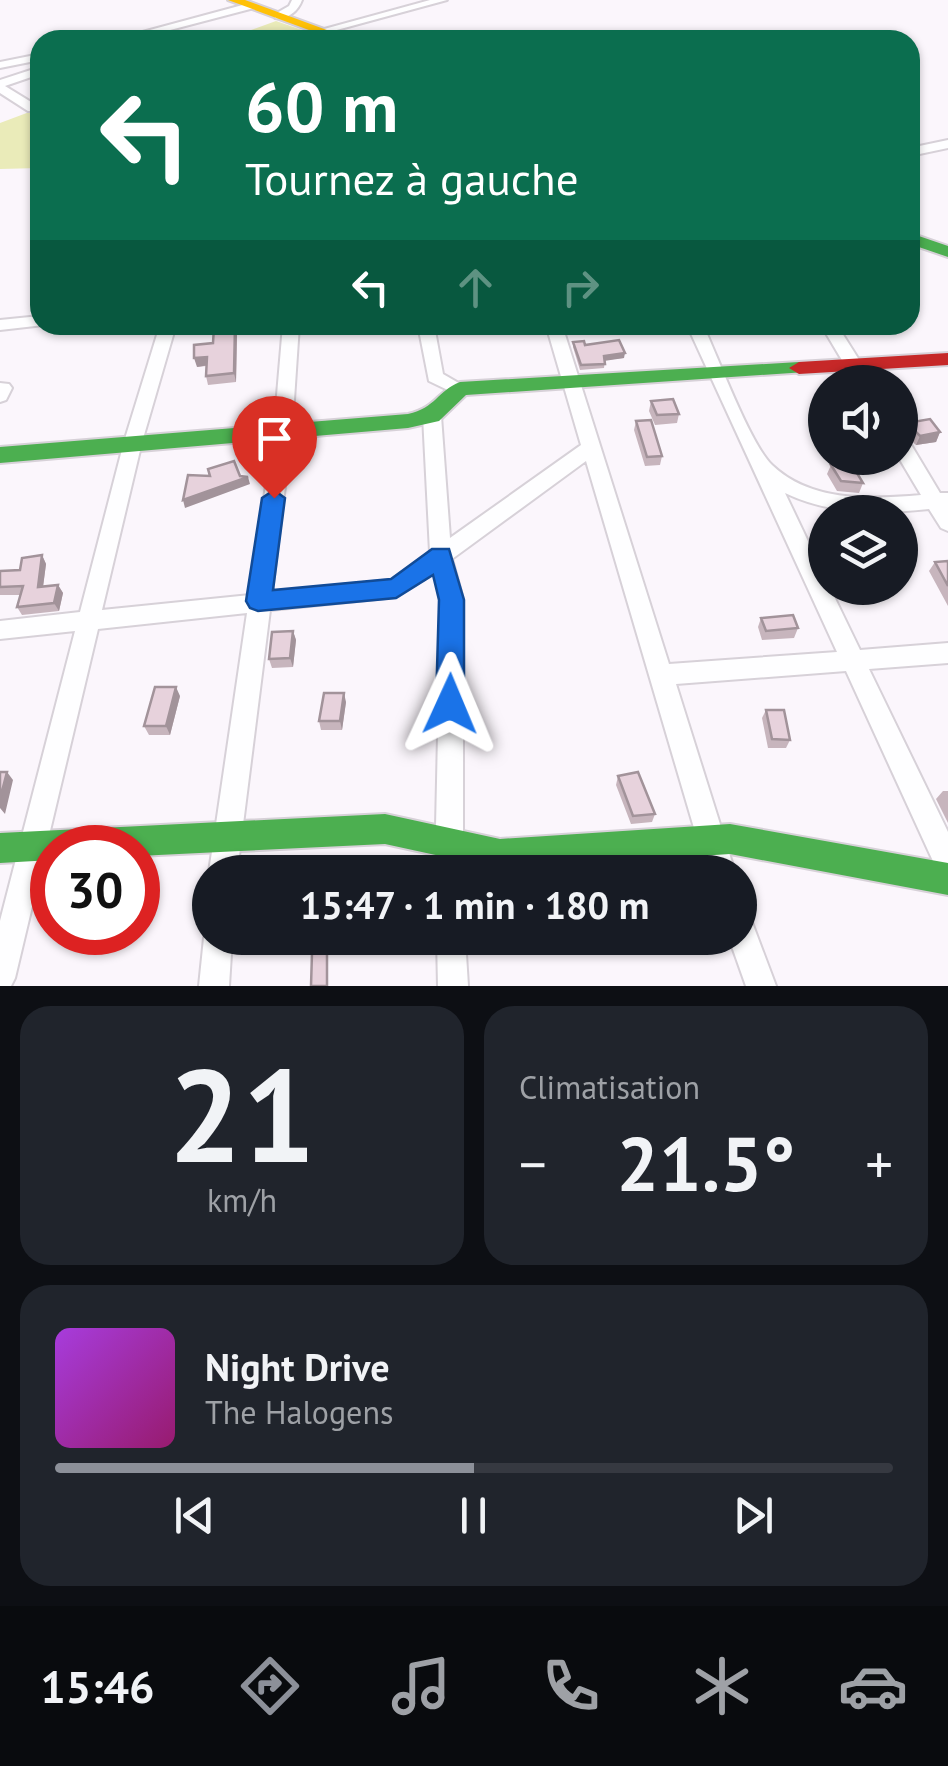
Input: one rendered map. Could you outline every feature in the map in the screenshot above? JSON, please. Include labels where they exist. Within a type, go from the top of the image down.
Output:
[{"type":"street","points":[[326,30],[442,0]]},
{"type":"street","points":[[152,30],[242,3],[288,8],[321,30]]},
{"type":"street","points":[[0,65],[30,60]]},
{"type":"street","points":[[0,86],[30,74]]},
{"type":"street","points":[[0,86],[30,107]]},
{"type":"street","points":[[920,150],[948,144]]},
{"type":"street","points":[[920,242],[948,252]]},
{"type":"street","points":[[0,325],[30,322]]},
{"type":"street","points":[[38,825],[134,442],[165,335]]},
{"type":"street","points":[[224,855],[284,430],[290,335]]},
{"type":"street","points":[[428,335],[434,377],[460,389],[718,374],[808,374]]},
{"type":"street","points":[[557,335],[714,855]]},
{"type":"street","points":[[700,335],[948,862]]},
{"type":"street","points":[[835,335],[853,365]]},
{"type":"street","points":[[912,365],[948,359]]},
{"type":"street","points":[[0,456],[432,416],[460,389]]},
{"type":"street","points":[[432,416],[441,556],[452,600],[448,855]]},
{"type":"street","points":[[0,630],[396,588],[591,448]]},
{"type":"street","points":[[763,468],[816,499],[862,508],[942,501]]},
{"type":"street","points":[[918,468],[942,501],[948,523]]},
{"type":"street","points":[[661,675],[948,653]]},
{"type":"street","points":[[160,840],[385,828],[500,854],[730,838],[948,879]]},
{"type":"street","points":[[0,848],[30,846]]},
{"type":"street","points":[[0,978],[30,858]]},
{"type":"street","points":[[214,986],[217,955]]},
{"type":"street","points":[[452,955],[453,986]]},
{"type":"street","points":[[750,955],[761,986]]},
{"type":"green space","points":[[276,21],[302,30],[251,30]]},
{"type":"green space","points":[[30,112],[30,168],[0,169],[0,123]]},
{"type":"building","points":[[214,335],[235,335],[234,373],[206,376],[207,357],[194,358],[194,345],[213,343]]},
{"type":"building","points":[[619,340],[625,353],[604,356],[605,364],[581,365],[573,342],[584,341],[585,345]]},
{"type":"building","points":[[673,399],[679,414],[657,415],[651,401]]},
{"type":"building","points":[[930,419],[940,432],[920,436],[918,421]]},
{"type":"building","points":[[651,420],[662,456],[647,457],[636,421]]},
{"type":"building","points":[[234,461],[240,476],[248,477],[183,500],[188,475],[210,476],[208,469]]},
{"type":"building","points":[[837,475],[858,475],[863,483],[841,481]]},
{"type":"building","points":[[42,555],[38,587],[58,585],[54,603],[17,607],[23,586],[0,587],[0,571],[20,570],[22,558]]},
{"type":"building","points":[[948,561],[948,586],[935,562]]},
{"type":"building","points":[[793,615],[798,628],[766,631],[761,618]]},
{"type":"building","points":[[293,631],[290,658],[269,659],[272,632]]},
{"type":"building","points":[[155,687],[176,687],[166,726],[144,726]]},
{"type":"building","points":[[324,693],[344,693],[340,721],[319,721]]},
{"type":"building","points":[[766,710],[784,710],[790,740],[772,739]]},
{"type":"building","points":[[0,772],[7,772],[0,799]]},
{"type":"building","points":[[638,772],[655,814],[633,816],[618,776]]},
{"type":"building","points":[[312,955],[327,955],[327,986],[311,986]]},
{"type":"traffic: fast","points":[[920,242],[948,252]]},
{"type":"traffic: fast","points":[[0,455],[408,421],[432,416],[460,389],[799,368]]},
{"type":"traffic: fast","points":[[0,848],[385,829],[500,854],[730,839],[948,879]]},
{"type":"traffic: slow","points":[[234,0],[320,30]]},
{"type":"traffic: jam","points":[[799,368],[948,359]]},
{"type":"route","points":[[274,498],[258,601],[396,588],[441,556],[452,600],[450,704]]}]
